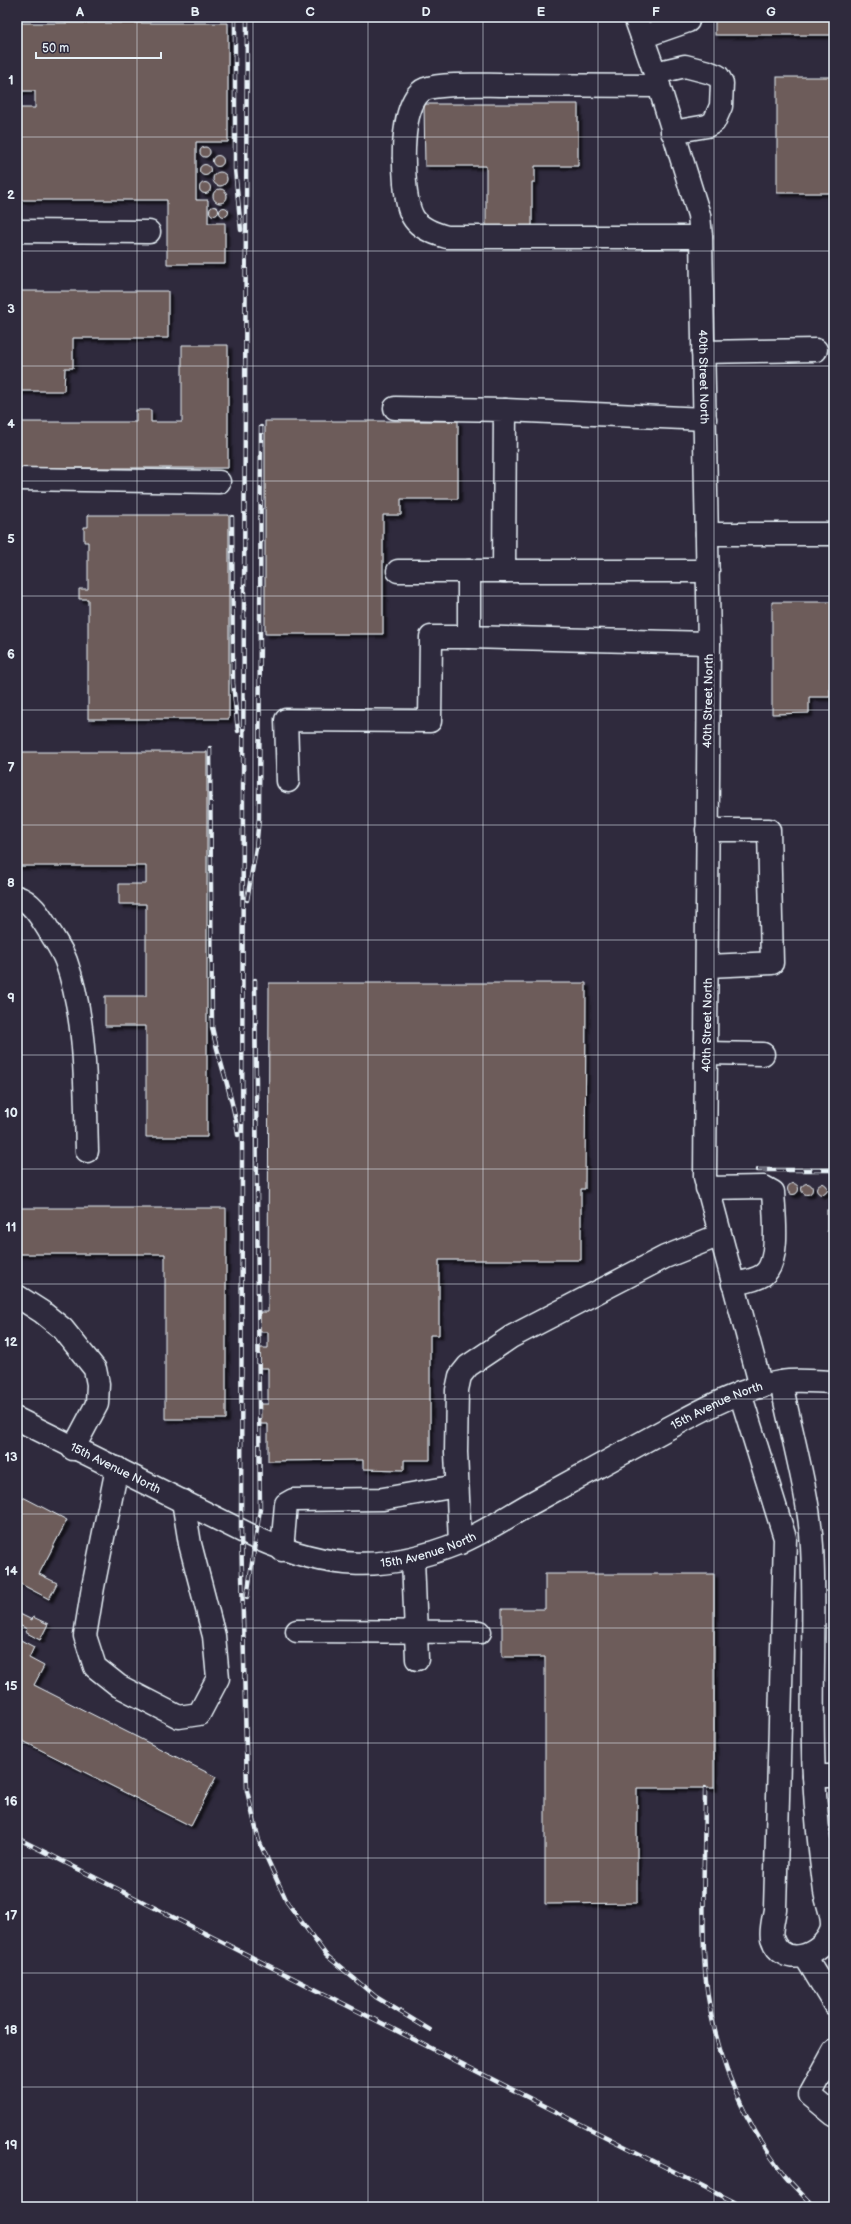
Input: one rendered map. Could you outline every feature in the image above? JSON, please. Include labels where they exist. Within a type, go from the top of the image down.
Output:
[{"type":"street","points":[[638,27],[688,21],[687,17]]},
{"type":"street","name":"40th Street North","points":[[638,27],[657,79],[672,132],[699,215],[701,237],[709,643],[707,830],[708,966],[704,1177],[761,1387]]},
{"type":"street","points":[[672,132],[707,126],[714,122],[721,106],[722,83],[718,76],[685,66],[657,79],[460,85],[425,89],[416,96],[410,111],[405,138],[403,160],[410,213],[418,224],[428,232],[447,237],[701,237]]},
{"type":"street","points":[[17,231],[149,232]]},
{"type":"street","points":[[703,352],[816,350]]},
{"type":"street","points":[[394,408],[505,410],[705,419]]},
{"type":"street","points":[[504,571],[505,410]]},
{"type":"street","points":[[17,480],[218,482]]},
{"type":"street","points":[[707,534],[834,534]]},
{"type":"street","points":[[398,571],[708,571]]},
{"type":"street","points":[[469,637],[470,571]]},
{"type":"street","points":[[288,781],[286,720],[430,721],[431,637],[709,643]]},
{"type":"street","points":[[707,830],[769,830],[772,963],[708,966]]},
{"type":"street","points":[[17,897],[26,900],[43,921],[66,959],[77,999],[84,1055],[87,1151]]},
{"type":"street","points":[[706,1053],[763,1054]]},
{"type":"street","points":[[707,1188],[764,1187],[773,1192],[775,1219],[774,1257],[764,1274],[753,1280],[733,1284]]},
{"type":"street","points":[[460,1542],[457,1486],[457,1390],[460,1376],[468,1366],[518,1333],[665,1257],[720,1235]]},
{"type":"street","points":[[17,1296],[42,1312],[63,1329],[95,1369],[98,1384],[97,1404],[74,1449]]},
{"type":"street","name":"15th Avenue North","points":[[17,1419],[74,1449],[117,1468],[282,1550],[324,1561],[354,1564],[384,1563],[413,1559],[460,1542],[693,1415],[761,1387],[834,1382]]},
{"type":"street","points":[[761,1387],[804,1497],[812,1544],[833,1925],[828,1938],[819,1949],[805,1956],[791,1958],[779,1952],[771,1937],[776,1901],[785,1538],[761,1387]]},
{"type":"street","points":[[117,1468],[92,1587],[85,1636],[95,1667],[119,1686],[179,1717],[199,1714],[218,1678],[214,1636],[190,1544],[183,1501]]},
{"type":"street","points":[[282,1550],[286,1504],[293,1500],[383,1499],[457,1486]]},
{"type":"street","points":[[413,1559],[417,1659]]},
{"type":"street","points":[[296,1631],[480,1632]]},
{"type":"street","points":[[805,1956],[834,2004]]},
{"type":"street","points":[[834,2051],[810,2095],[834,2115]]},
{"type":"building","points":[[715,17],[834,17],[834,35],[715,35]]},
{"type":"building","points":[[17,23],[228,23],[228,142],[196,142],[196,200],[208,200],[208,223],[225,223],[225,264],[167,264],[167,200],[17,200],[17,108],[35,108],[35,91],[17,91]]},
{"type":"building","points":[[777,77],[834,77],[834,193],[777,193]]},
{"type":"building","points":[[424,104],[578,104],[578,166],[535,166],[535,182],[532,182],[532,228],[486,228],[486,166],[425,166]]},
{"type":"building","points":[[203,147],[207,147],[209,148],[209,156],[203,157],[200,154],[200,150]]},
{"type":"building","points":[[216,156],[220,156],[222,157],[222,165],[216,166],[213,163],[213,159]]},
{"type":"building","points":[[203,165],[207,165],[209,166],[209,174],[203,175],[200,172],[200,168]]},
{"type":"building","points":[[217,172],[223,172],[227,176],[227,182],[223,186],[217,186],[213,182],[213,176]]},
{"type":"building","points":[[203,183],[207,183],[209,184],[209,192],[203,193],[200,190],[200,186]]},
{"type":"building","points":[[217,189],[223,189],[227,193],[227,199],[223,203],[217,203],[213,199],[213,193]]},
{"type":"building","points":[[212,207],[216,207],[218,211],[216,215],[212,215],[210,213],[210,209]]},
{"type":"building","points":[[222,208],[226,208],[228,212],[226,216],[222,216],[220,214],[220,210]]},
{"type":"building","points":[[17,291],[168,291],[168,338],[73,338],[73,368],[65,368],[64,391],[17,391]]},
{"type":"building","points":[[182,345],[228,345],[228,468],[17,468],[17,422],[136,422],[136,410],[151,410],[151,422],[182,422]]},
{"type":"building","points":[[265,421],[458,421],[458,499],[401,499],[401,515],[383,515],[383,634],[265,634]]},
{"type":"building","points":[[88,515],[229,515],[229,719],[88,719],[88,599],[79,599],[79,589],[88,589],[88,542],[84,542],[84,527],[88,527]]},
{"type":"building","points":[[772,602],[834,602],[834,682],[830,682],[830,697],[809,697],[809,713],[772,714]]},
{"type":"building","points":[[17,752],[207,752],[207,1137],[146,1137],[146,1026],[105,1026],[105,996],[146,996],[146,904],[119,904],[119,884],[146,884],[146,866],[17,866]]},
{"type":"building","points":[[269,983],[586,983],[585,1189],[581,1189],[581,1260],[439,1260],[439,1335],[430,1335],[430,1460],[404,1460],[404,1470],[363,1469],[363,1460],[268,1461],[268,1424],[260,1424],[260,1404],[268,1404],[268,1368],[260,1368],[260,1348],[268,1348],[268,1332],[260,1332],[260,1312],[268,1312]]},
{"type":"building","points":[[791,1184],[795,1184],[797,1185],[797,1193],[791,1194],[788,1191],[788,1187]]},
{"type":"building","points":[[805,1184],[809,1184],[811,1185],[811,1193],[805,1194],[802,1191],[802,1187]]},
{"type":"building","points":[[820,1184],[824,1184],[826,1185],[826,1193],[820,1194],[817,1191],[817,1187]]},
{"type":"building","points":[[17,1208],[226,1208],[226,1419],[165,1419],[165,1254],[17,1254]]},
{"type":"building","points":[[827,1210],[834,1210],[834,1231],[827,1231]]},
{"type":"building","points":[[17,1494],[67,1520],[39,1574],[57,1583],[49,1599],[17,1582]]},
{"type":"building","points":[[545,1574],[714,1574],[714,1788],[637,1788],[637,1903],[545,1904],[545,1657],[502,1657],[502,1609],[545,1609]]},
{"type":"building","points":[[20,1614],[32,1620],[33,1617],[48,1624],[40,1640],[25,1632],[27,1629],[17,1624]]},
{"type":"building","points":[[17,1638],[34,1647],[29,1658],[44,1666],[34,1685],[216,1777],[191,1826],[17,1738]]},
{"type":"railway","points":[[235,17],[235,169],[241,230]]},
{"type":"railway","points":[[247,17],[241,1531],[247,1791],[259,1841],[287,1902],[326,1955],[376,1997],[430,2030]]},
{"type":"railway","points":[[247,900],[256,848],[259,818],[261,427]]},
{"type":"railway","points":[[232,517],[233,683],[238,731]]},
{"type":"railway","points":[[210,748],[212,1027],[218,1054],[230,1094],[238,1135]]},
{"type":"railway","points":[[247,1597],[260,1509],[255,980]]},
{"type":"railway","points":[[758,1170],[834,1170]]},
{"type":"railway","points":[[705,1788],[703,1890],[704,1952],[706,1982],[718,2041],[738,2099],[752,2126],[785,2176],[814,2207]]},
{"type":"railway","points":[[17,1838],[744,2207]]}]
